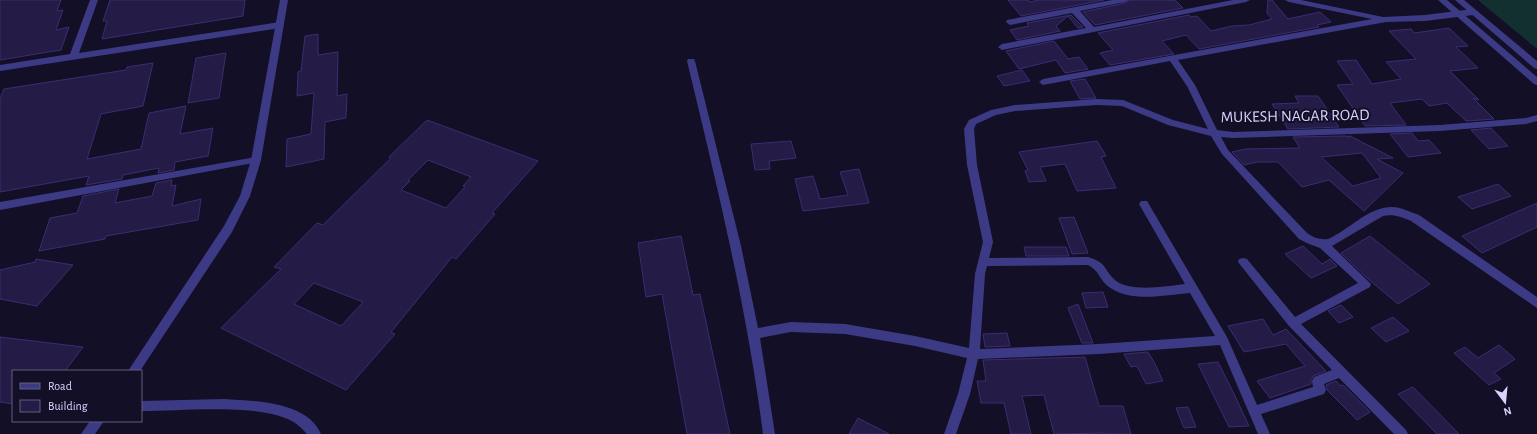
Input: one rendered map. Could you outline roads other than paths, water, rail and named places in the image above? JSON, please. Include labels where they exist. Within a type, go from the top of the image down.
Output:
[{"type":"street","points":[[74,57],[94,0]]},
{"type":"street","points":[[135,370],[228,229],[241,206],[250,184],[256,160],[284,0]]},
{"type":"street","points":[[1010,22],[1125,0]]},
{"type":"street","points":[[1002,47],[1246,0]]},
{"type":"street","points":[[1289,0],[1386,19]]},
{"type":"street","points":[[1442,0],[1537,82]]},
{"type":"street","points":[[1459,0],[1537,66]]},
{"type":"street","points":[[1074,10],[1092,30]]},
{"type":"street","points":[[1043,82],[1386,19],[1425,18],[1473,12]]},
{"type":"street","points":[[0,68],[280,25]]},
{"type":"street","points":[[1172,58],[1191,85],[1225,152],[1296,230],[1312,242],[1323,244],[1332,242],[1369,218],[1390,211],[1401,213],[1415,218],[1537,303]]},
{"type":"street","points":[[691,61],[740,266],[764,383],[769,434]]},
{"type":"street","name":"MUKESH NAGAR ROAD","points":[[950,434],[964,394],[974,354],[980,274],[988,242],[972,165],[969,129],[972,122],[994,112],[1015,108],[1096,102],[1123,103],[1172,122],[1206,132],[1233,135],[1440,128],[1526,121],[1537,118]]},
{"type":"street","points":[[0,206],[256,160]]},
{"type":"street","points":[[1144,204],[1223,340],[1264,434]]},
{"type":"street","points":[[1294,323],[1366,284],[1323,244]]},
{"type":"street","points":[[983,262],[1088,261],[1101,266],[1109,280],[1122,288],[1144,292],[1193,288]]},
{"type":"street","points":[[1243,262],[1294,323],[1402,434]]},
{"type":"street","points":[[754,334],[791,327],[845,329],[914,341],[974,354],[1223,340]]},
{"type":"street","points":[[1255,411],[1320,390],[1318,381],[1342,372]]},
{"type":"street","points":[[142,406],[248,406],[277,410],[299,418],[315,434]]},
{"type":"street","points":[[87,434],[97,422]]}]
